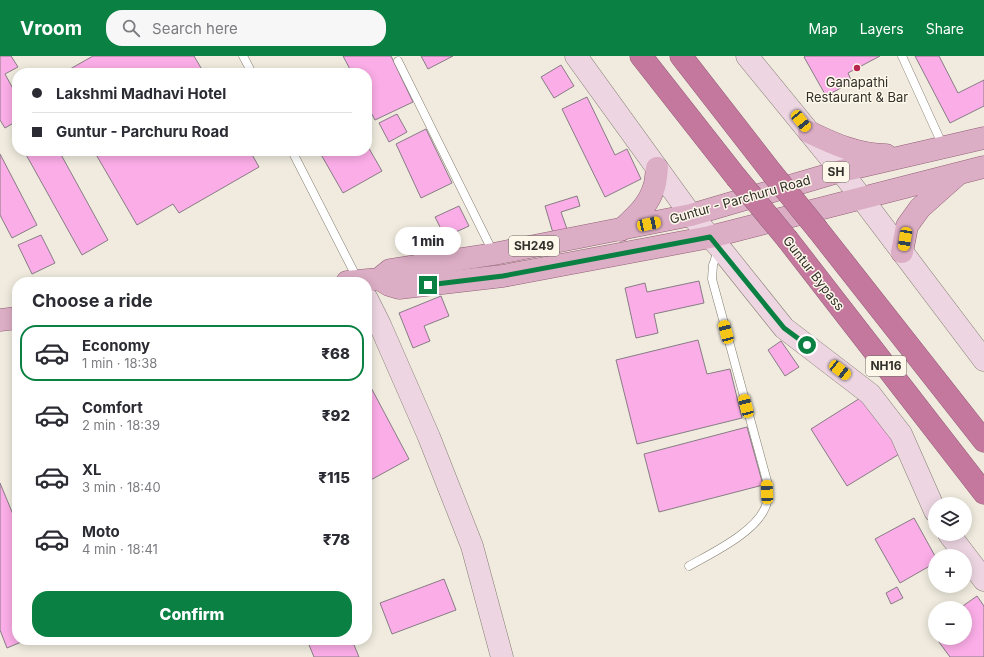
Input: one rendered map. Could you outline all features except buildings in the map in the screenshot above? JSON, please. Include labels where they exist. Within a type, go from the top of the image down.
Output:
[{"type":"highway","name":"Guntur Bypass","points":[[641,56],[736,177],[788,240],[984,493]]},
{"type":"highway","name":"NH16","points":[[681,56],[984,441]]},
{"type":"main road","points":[[809,132],[831,143],[851,150],[877,155],[905,156]]},
{"type":"main road","name":"Guntur - Parchuru Road","points":[[372,280],[390,270],[494,254],[691,215],[841,171],[984,138]]},
{"type":"main road","name":"Guntur - Parchuru Road","points":[[372,285],[389,285],[399,288],[503,276],[715,242],[862,199],[960,172],[984,167]]},
{"type":"main road","points":[[621,230],[640,212],[650,196],[655,187],[657,168]]},
{"type":"main road","points":[[902,252],[907,226],[920,208],[960,172]]},
{"type":"main road","points":[[0,320],[12,319]]},
{"type":"street","points":[[576,56],[691,215],[715,242],[784,328],[870,394],[901,434],[929,497]]},
{"type":"street","points":[[747,56],[841,171],[984,360]]},
{"type":"street","points":[[372,307],[429,437],[472,546],[502,657]]},
{"type":"street","points":[[954,541],[984,580]]},
{"type":"lane","points":[[243,56],[249,68]]},
{"type":"lane","points":[[902,56],[944,146]]},
{"type":"lane","points":[[398,61],[494,254]]},
{"type":"lane","points":[[295,156],[358,277]]},
{"type":"lane","points":[[689,566],[747,531],[760,517],[767,503],[767,480],[712,278],[715,242]]},
{"type":"place","name":"Ganapathi Restaurant & Bar","points":[[857,68]]},
{"type":"route","points":[[428,285],[503,276],[710,237],[784,328],[807,345]]}]
